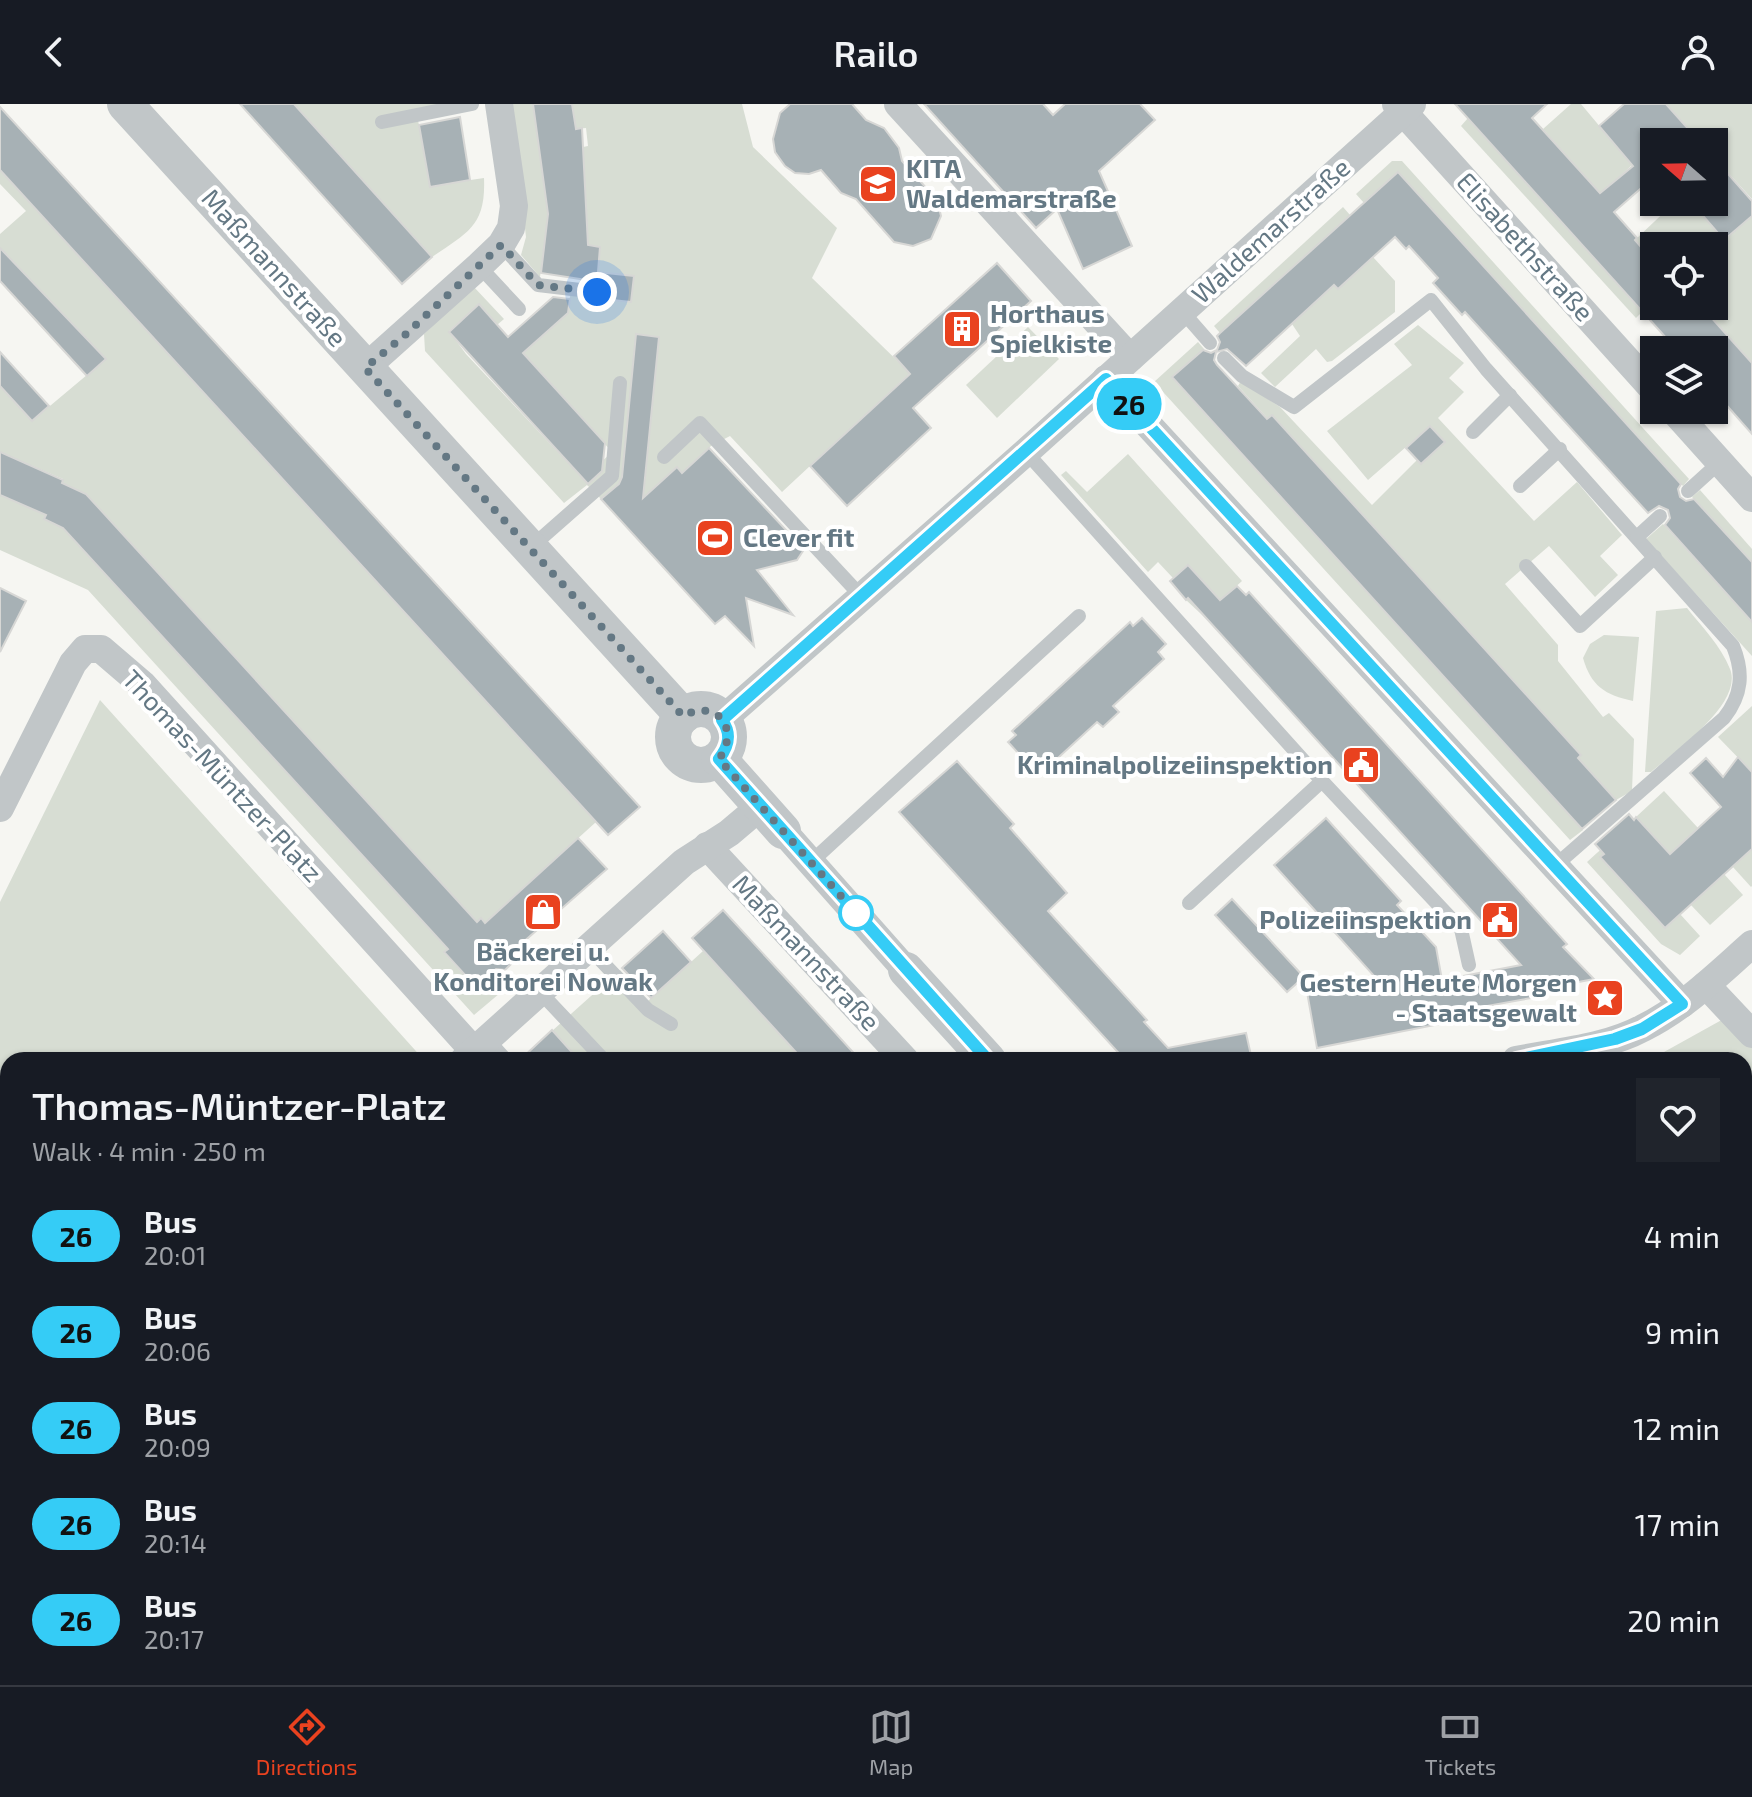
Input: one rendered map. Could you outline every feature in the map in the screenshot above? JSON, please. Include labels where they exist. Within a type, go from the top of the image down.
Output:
[{"type":"street","name":"Maßmannstraße","points":[[125,104],[683,716]]},
{"type":"street","points":[[365,368],[501,245],[511,228],[514,206],[499,104]]},
{"type":"street","points":[[898,104],[1130,358]]},
{"type":"street","name":"Waldemarstraße","points":[[722,720],[1026,452],[1404,107]]},
{"type":"street","name":"Elisabethstraße","points":[[1404,107],[1640,374]]},
{"type":"street","points":[[1106,379],[1682,1004]]},
{"type":"street","points":[[1686,424],[1752,498]]},
{"type":"street","name":"Thomas-Müntzer-Platz","points":[[0,808],[73,663],[85,649],[101,649],[143,685],[482,1052]]},
{"type":"street","points":[[694,710],[706,710],[722,720],[729,736],[727,749],[719,759],[711,764],[692,764],[677,752],[673,733],[683,716],[694,710]]},
{"type":"street","points":[[719,759],[981,1052]]},
{"type":"street","name":"Thomas-Müntzer-Platz","points":[[484,1052],[540,992],[684,862],[729,833],[772,818]]},
{"type":"street","name":"Maßmannstraße","points":[[707,846],[898,1052]]},
{"type":"street","points":[[1554,1052],[1615,1039],[1642,1029],[1682,1004],[1752,944]]},
{"type":"street","points":[[1706,985],[1752,1034]]},
{"type":"lane","points":[[382,122],[472,104]]},
{"type":"lane","points":[[501,245],[538,285],[597,292]]},
{"type":"lane","points":[[479,266],[519,309]]},
{"type":"lane","points":[[1224,358],[1242,376],[1294,407],[1431,300],[1510,395],[1733,646],[1740,670],[1737,695],[1724,718],[1556,865]]},
{"type":"lane","points":[[1182,311],[1206,337]]},
{"type":"lane","points":[[528,549],[612,476],[620,383]]},
{"type":"lane","points":[[1473,432],[1510,395]]},
{"type":"lane","points":[[664,457],[700,423],[862,597]]},
{"type":"lane","points":[[1520,486],[1560,449]]},
{"type":"lane","points":[[1026,452],[1322,781],[1461,929],[1469,965]]},
{"type":"lane","points":[[1688,491],[1720,462]]},
{"type":"lane","points":[[1637,537],[1660,516]]},
{"type":"lane","points":[[1526,566],[1580,626],[1655,557]]},
{"type":"lane","points":[[811,862],[1079,616]]},
{"type":"lane","points":[[1189,903],[1322,781]]},
{"type":"lane","points":[[589,948],[648,1010],[671,1024]]},
{"type":"lane","points":[[540,992],[596,1052]]},
{"type":"shaded area","points":[[294,104],[459,104],[418,120],[430,186],[484,178],[482,207],[478,217],[465,234],[432,257]]},
{"type":"shaded area","points":[[511,104],[533,104],[548,214],[540,277],[521,255],[526,237]]},
{"type":"shaded area","points":[[572,104],[742,104],[753,147],[837,228],[812,278],[910,373],[782,492],[730,436],[711,446],[682,473],[677,468],[643,498],[658,337],[637,334],[620,499],[610,508],[587,485],[564,503],[425,351],[424,334],[473,286],[504,319],[497,325],[478,305],[449,331],[466,354],[583,479],[612,452],[523,353],[568,313],[570,296],[580,281],[583,147],[588,146],[586,128],[576,129]]},
{"type":"shaded area","points":[[1571,104],[1581,104],[1632,165],[1601,194],[1543,129]]},
{"type":"shaded area","points":[[1666,104],[1752,104],[1752,199],[1728,172],[1728,128],[1688,128]]},
{"type":"shaded area","points":[[1526,111],[1543,129],[1519,150]]},
{"type":"shaded area","points":[[1468,118],[1640,310],[1636,318],[1461,126]]},
{"type":"shaded area","points":[[1392,161],[1402,161],[1689,479],[1683,486],[1402,177],[1394,176],[1364,203],[1356,194]]},
{"type":"shaded area","points":[[0,170],[596,822],[489,919],[492,929],[481,919],[477,922],[86,494],[62,483],[63,479],[0,452],[0,386],[32,421],[106,359],[9,257],[0,265],[0,234],[26,211],[0,184]]},
{"type":"shaded area","points":[[1343,207],[1350,215],[1220,333],[1214,326]]},
{"type":"shaded area","points":[[1728,210],[1752,216],[1752,363],[1714,320],[1728,320],[1728,232],[1643,232],[1660,216],[1728,216]]},
{"type":"shaded area","points":[[1373,257],[1395,281],[1395,312],[1332,361],[1327,362],[1316,349],[1275,387],[1261,373],[1300,336],[1292,324],[1334,285],[1338,289]]},
{"type":"shaded area","points":[[1418,325],[1464,363],[1449,378],[1464,392],[1438,418],[1534,521],[1577,482],[1622,535],[1600,556],[1618,575],[1595,597],[1549,546],[1505,584],[1558,645],[1558,661],[1603,717],[1609,713],[1634,739],[1632,791],[1616,800],[1238,386],[1241,381],[1280,407],[1372,505],[1417,460],[1421,464],[1445,441],[1430,426],[1368,480],[1327,431],[1412,365],[1394,344]]},
{"type":"shaded area","points":[[1028,327],[1059,359],[997,418],[966,385]]},
{"type":"shaded area","points":[[1198,342],[1204,349],[1172,378],[1583,830],[1570,840],[1154,382]]},
{"type":"shaded area","points":[[1128,454],[1242,581],[1215,605],[1212,624],[1186,600],[1188,565],[1173,578],[1158,562],[1148,572],[1061,475],[1066,471],[1087,492]]},
{"type":"shaded area","points":[[1700,490],[1752,549],[1752,562],[1692,497]]},
{"type":"shaded area","points":[[0,495],[46,515],[44,519],[63,528],[448,949],[444,953],[475,987],[493,971],[506,988],[474,1015],[88,590],[0,550]]},
{"type":"shaded area","points":[[1663,524],[1752,622],[1752,656],[1646,539]]},
{"type":"shaded area","points":[[1687,608],[1722,652],[1732,682],[1727,697],[1704,726],[1651,772],[1645,772],[1656,611]]},
{"type":"shaded area","points":[[1604,635],[1639,637],[1633,701],[1600,688],[1586,668],[1583,658],[1590,644]]},
{"type":"shaded area","points":[[100,700],[417,1052],[0,1052],[0,902]]},
{"type":"shaded area","points":[[1752,706],[1752,772],[1718,737]]},
{"type":"shaded area","points":[[1664,791],[1698,828],[1669,855],[1636,817]]},
{"type":"shaded area","points":[[1608,843],[1611,847],[1601,858],[1664,927],[1680,914],[1700,936],[1680,955],[1661,944],[1587,862]]},
{"type":"shaded area","points":[[1752,849],[1752,886],[1751,887],[1732,866]]},
{"type":"shaded area","points":[[1724,874],[1743,895],[1710,925],[1690,904]]},
{"type":"shaded area","points":[[703,951],[796,1052],[572,1052],[552,1031],[620,970],[648,1001]]},
{"type":"shaded area","points":[[1727,1017],[1752,1039],[1752,1052],[1664,1052]]},
{"type":"building","points":[[240,104],[294,104],[432,257],[402,284]]},
{"type":"building","points":[[533,104],[572,104],[576,129],[582,128],[588,245],[600,247],[598,272],[634,276],[631,302],[603,299],[606,289],[599,282],[541,273],[548,214]]},
{"type":"building","name":"KITA Waldemarstraße","points":[[790,104],[852,104],[866,120],[884,128],[899,148],[902,161],[937,200],[941,216],[931,239],[913,246],[894,242],[856,199],[841,193],[821,170],[809,174],[795,173],[785,166],[775,152],[773,139],[780,113]]},
{"type":"building","points":[[924,104],[1043,104],[1053,115],[1065,104],[1140,104],[1155,120],[1099,171],[1132,246],[1083,269],[1057,209],[1036,228]]},
{"type":"building","points":[[1455,104],[1547,104],[1532,118],[1600,193],[1633,166],[1599,126],[1624,104],[1666,104],[1687,128],[1640,128],[1640,189],[1614,212],[1640,246],[1640,309]]},
{"type":"building","points":[[0,107],[640,807],[608,835],[0,170]]},
{"type":"building","points":[[460,117],[470,180],[430,187],[419,125]]},
{"type":"building","points":[[1398,172],[1681,484],[1678,489],[1680,497],[1686,501],[1694,499],[1752,562],[1752,622],[1665,525],[1670,518],[1668,510],[1659,506],[1648,513],[1465,312],[1462,315],[1433,283],[1438,278],[1409,246],[1406,249],[1395,237],[1338,289],[1334,285],[1246,366],[1227,349],[1216,352],[1214,360],[1217,365],[1267,419],[1272,415],[1581,755],[1578,758],[1616,800],[1582,829],[1172,377],[1203,350],[1211,353],[1217,350],[1220,342],[1217,336],[1220,333]]},
{"type":"building","points":[[1728,174],[1752,201],[1752,216],[1728,237],[1728,232],[1717,232],[1703,216],[1728,216]]},
{"type":"building","points":[[0,248],[106,359],[87,376],[0,281]]},
{"type":"building","points":[[997,263],[1031,301],[913,408],[931,428],[847,506],[810,466],[910,374],[894,356]]},
{"type":"building","points":[[553,297],[570,299],[568,313],[523,353],[605,443],[602,471],[588,484],[449,332],[479,304],[508,337]]},
{"type":"building","points":[[1650,320],[1714,320],[1728,336],[1664,336]]},
{"type":"building","name":"Clever fit","points":[[636,334],[659,337],[643,498],[677,467],[682,473],[709,448],[803,551],[797,560],[757,570],[793,615],[746,598],[754,646],[725,616],[715,624],[601,499],[619,484],[622,477]]},
{"type":"building","points":[[1728,336],[1752,363],[1752,434],[1728,407]]},
{"type":"building","points":[[0,352],[49,406],[32,421],[0,386]]},
{"type":"building","points":[[1430,426],[1445,442],[1421,464],[1406,448]]},
{"type":"building","points":[[0,452],[63,480],[62,483],[86,494],[477,922],[481,918],[485,923],[578,838],[607,869],[513,951],[513,962],[505,970],[496,969],[476,987],[444,952],[448,949],[63,528],[44,519],[46,515],[0,495]]},
{"type":"building","points":[[1188,565],[1220,600],[1237,586],[1246,595],[1249,592],[1567,944],[1563,947],[1594,979],[1547,988],[1548,995],[1448,1013],[1450,1022],[1317,1048],[1307,992],[1376,978],[1274,865],[1326,818],[1401,901],[1397,905],[1436,947],[1442,980],[1521,965],[1170,581]]},
{"type":"building","points":[[0,588],[26,601],[0,652]]},
{"type":"building","points":[[1142,618],[1166,644],[1158,652],[1164,659],[1113,706],[1119,712],[1103,727],[1097,722],[1047,768],[1039,759],[1031,767],[1008,742],[1016,735],[1012,731],[1130,622],[1133,626]]},
{"type":"building","points":[[1738,757],[1752,772],[1752,849],[1665,928],[1600,857],[1604,854],[1595,844],[1629,814],[1634,820],[1636,817],[1670,854],[1721,807],[1690,773],[1706,758],[1723,777]]},
{"type":"building","points":[[957,761],[1014,824],[1010,828],[1067,893],[1048,911],[1147,1020],[1144,1022],[1168,1048],[1246,1033],[1250,1052],[1118,1052],[899,812]]},
{"type":"building","points":[[1232,899],[1304,977],[1287,992],[1215,915]]},
{"type":"building","points":[[723,910],[853,1052],[796,1052],[692,938]]},
{"type":"building","points":[[663,931],[691,962],[651,998],[622,968]]},
{"type":"building","points":[[552,1030],[572,1052],[529,1052]]},
{"type":"bus line","name":"26","points":[[981,1052],[719,759],[727,749],[729,736],[722,720],[1106,379],[1682,1004],[1642,1029],[1615,1039],[1555,1052]]},
{"type":"place","name":"KITA Waldemarstraße","points":[[878,184]]},
{"type":"place","name":"Horthaus Spielkiste","points":[[962,329]]},
{"type":"place","name":"Clever fit","points":[[715,538]]},
{"type":"place","name":"Kriminalpolizeiinspektion","points":[[1361,765]]},
{"type":"place","name":"Bäckerei u. Konditorei Nowak","points":[[543,912]]},
{"type":"place","name":"Polizeiinspektion","points":[[1500,920]]},
{"type":"place","name":"Gestern Heute Morgen - Staatsgewalt","points":[[1605,998]]},
{"type":"route","points":[[597,292],[538,285],[501,245],[365,368],[683,716],[694,710],[706,710],[718,715],[726,724],[729,736],[727,749],[719,759],[856,913]]}]
